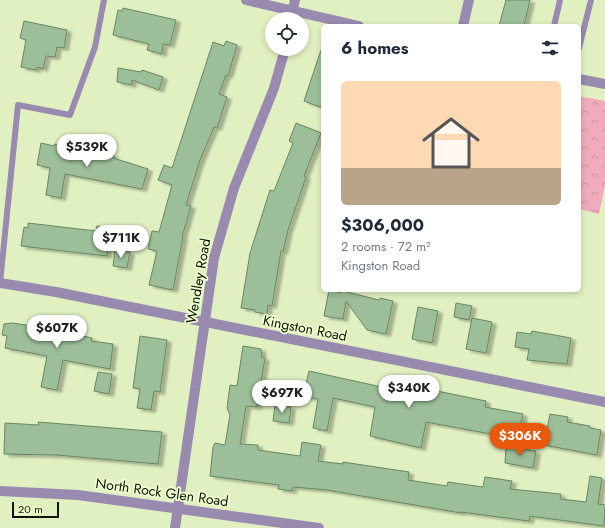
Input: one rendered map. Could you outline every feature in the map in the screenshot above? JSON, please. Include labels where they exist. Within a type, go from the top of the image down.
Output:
[{"type":"street","points":[[246,0],[283,12]]},
{"type":"street","points":[[293,12],[295,0]]},
{"type":"street","points":[[463,24],[469,0]]},
{"type":"street","points":[[309,18],[347,24]]},
{"type":"street","name":"Wendley Road","points":[[175,528],[214,258],[234,188],[274,88],[283,56]]},
{"type":"street","points":[[581,79],[605,84]]},
{"type":"street","name":"Kingston Road","points":[[0,283],[64,294],[605,402]]},
{"type":"street","name":"North Rock Glen Road","points":[[0,491],[78,494],[319,528]]},
{"type":"lane","points":[[0,283],[18,105],[70,115],[95,47],[104,0]]},
{"type":"lane","points":[[554,24],[560,0]]},
{"type":"lane","points":[[581,40],[591,0]]},
{"type":"green space","points":[[581,96],[605,101],[605,186],[599,214],[581,210]]},
{"type":"building","points":[[506,0],[530,0],[524,24],[500,24]]},
{"type":"building","points":[[123,8],[176,20],[170,45],[163,44],[162,54],[147,50],[149,44],[113,35],[118,10],[122,11]]},
{"type":"building","points":[[24,21],[67,30],[64,48],[57,47],[55,57],[46,56],[43,69],[37,67],[36,70],[21,67],[26,40],[20,38]]},
{"type":"building","points":[[226,41],[237,45],[228,76],[226,75],[219,94],[227,97],[217,128],[214,127],[200,160],[186,205],[191,206],[182,237],[173,290],[149,285],[157,251],[148,249],[152,231],[159,232],[172,185],[158,180],[164,165],[172,168],[213,42],[224,46]]},
{"type":"building","points":[[321,50],[321,107],[304,101]]},
{"type":"building","points":[[118,68],[141,72],[142,70],[163,77],[159,90],[132,80],[132,85],[117,82]]},
{"type":"building","points":[[296,123],[321,133],[304,176],[306,177],[288,230],[283,252],[281,251],[272,306],[268,305],[267,314],[255,312],[255,310],[241,308],[250,253],[270,190],[274,191],[293,143],[289,141]]},
{"type":"building","points":[[41,143],[54,146],[55,144],[114,155],[113,158],[148,169],[142,189],[65,174],[61,198],[46,195],[50,168],[37,165]]},
{"type":"building","points":[[28,223],[96,231],[97,226],[111,228],[107,256],[21,246],[24,227],[28,228]]},
{"type":"building","points":[[115,249],[130,252],[127,268],[113,266]]},
{"type":"building","points":[[329,292],[347,292],[379,300],[380,298],[393,301],[386,334],[367,330],[346,301],[343,319],[324,316]]},
{"type":"building","points":[[456,303],[472,306],[469,320],[454,317]]},
{"type":"building","points":[[418,307],[438,311],[432,343],[412,339]]},
{"type":"building","points":[[472,318],[492,322],[486,353],[466,349]]},
{"type":"building","points":[[12,323],[40,327],[41,323],[59,327],[58,331],[92,338],[91,341],[113,344],[110,369],[63,360],[57,390],[41,387],[47,356],[5,348],[7,336],[2,335],[4,324]]},
{"type":"building","points":[[532,331],[571,338],[567,364],[527,360],[529,349],[515,347],[517,332],[531,334]]},
{"type":"building","points":[[140,336],[167,340],[160,392],[154,391],[151,410],[137,408],[140,389],[133,388]]},
{"type":"building","points":[[243,346],[261,349],[262,358],[265,358],[257,407],[246,406],[240,444],[258,445],[258,450],[300,456],[302,442],[321,445],[318,461],[343,464],[343,462],[409,472],[408,480],[447,486],[448,482],[483,487],[485,477],[512,481],[510,489],[561,494],[560,499],[586,502],[590,476],[602,478],[598,504],[605,505],[604,526],[530,516],[529,521],[461,513],[327,490],[293,487],[292,491],[278,489],[279,485],[210,476],[213,447],[215,443],[225,445],[230,415],[227,408],[230,385],[237,386]]},
{"type":"building","points":[[309,371],[386,388],[388,381],[486,401],[485,407],[523,414],[518,439],[426,422],[421,448],[370,436],[375,407],[333,398],[327,431],[313,428],[318,399],[303,396]]},
{"type":"building","points":[[98,372],[112,374],[109,394],[94,391]]},
{"type":"building","points":[[275,405],[291,407],[289,423],[273,421]]},
{"type":"building","points":[[550,414],[568,417],[567,422],[590,426],[590,428],[601,430],[597,455],[544,445]]},
{"type":"building","points":[[38,422],[162,432],[158,464],[57,455],[4,454],[5,423],[39,425]]},
{"type":"building","points":[[506,447],[536,451],[533,468],[505,463]]}]
